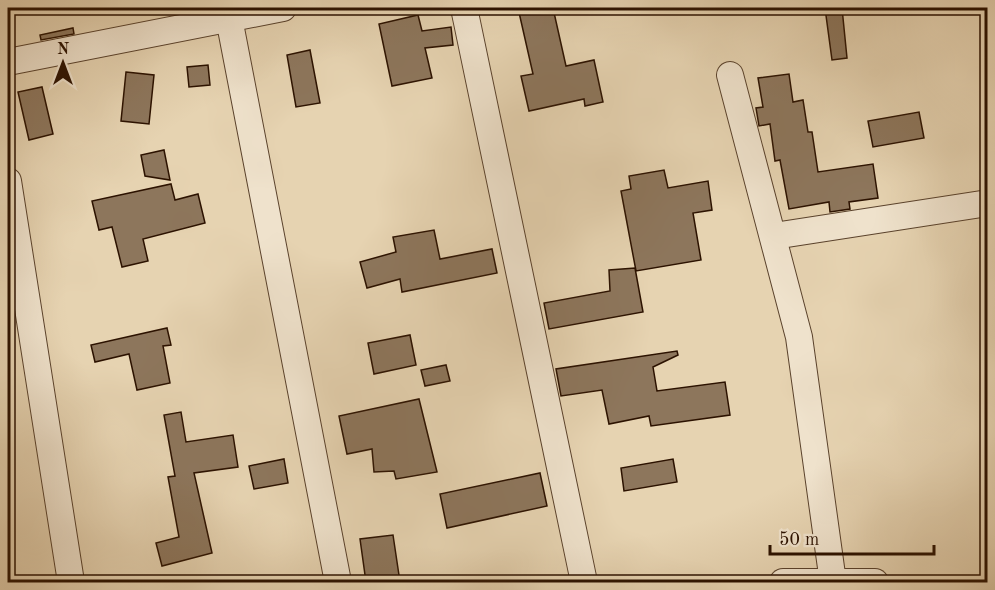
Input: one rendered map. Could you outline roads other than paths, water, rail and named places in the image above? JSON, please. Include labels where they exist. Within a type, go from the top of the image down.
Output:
[{"type":"street","points":[[8,62],[227,13],[283,8]]},
{"type":"street","points":[[465,8],[584,582]]},
{"type":"street","points":[[227,13],[338,582]]},
{"type":"street","points":[[730,75],[800,338],[833,582]]},
{"type":"street","points":[[8,181],[71,582]]},
{"type":"street","points":[[774,236],[987,203]]},
{"type":"street","points":[[783,582],[875,582]]}]
